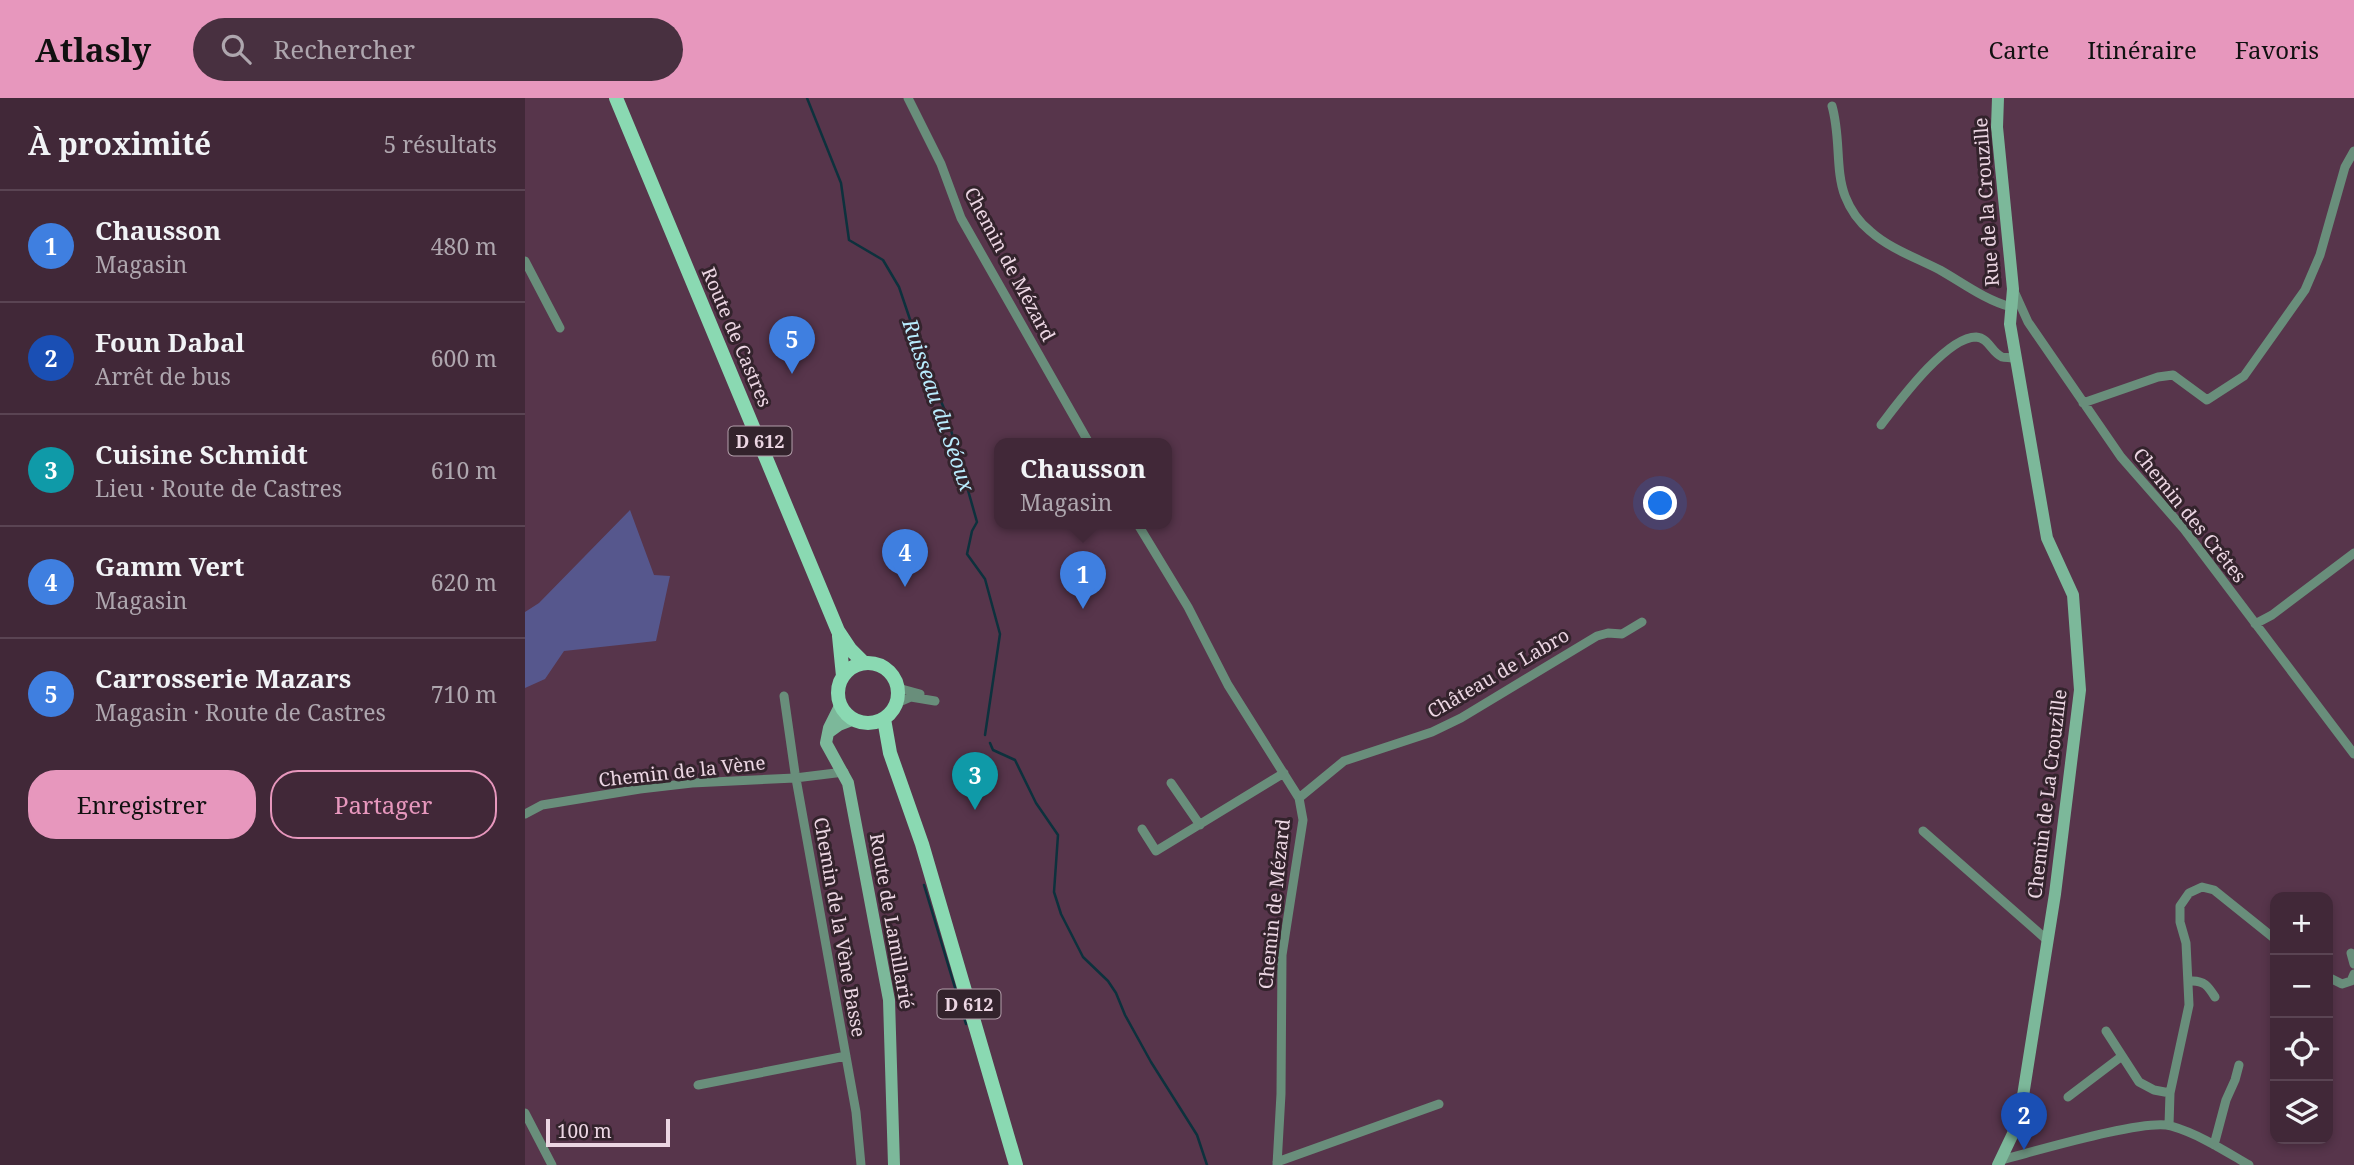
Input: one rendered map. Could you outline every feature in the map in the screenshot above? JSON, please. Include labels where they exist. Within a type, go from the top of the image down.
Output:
[{"type":"main road","name":"Route de Castres","points":[[616,98],[838,631],[864,663]]},
{"type":"main road","name":"Route de Castres","points":[[838,631],[843,676]]},
{"type":"main road","points":[[864,663],[882,667],[889,672],[897,696],[884,719],[859,722],[840,706],[838,689],[843,676],[864,663]]},
{"type":"main road","name":"D 612","points":[[884,719],[890,753],[919,836],[1016,1165]]},
{"type":"main road","name":"D 612","points":[[859,722],[877,739],[884,754],[932,881]]},
{"type":"street","name":"Chemin de Mézard","points":[[908,98],[941,164],[961,218],[1086,438]]},
{"type":"street","name":"Rue de la Crouzille","points":[[1998,98],[1997,127],[2013,289],[2012,305]]},
{"type":"street","points":[[1832,106],[1838,133],[1843,189],[1862,223],[1903,252],[1991,300],[2012,305]]},
{"type":"street","points":[[2084,403],[2158,377],[2173,375],[2207,400],[2244,376],[2305,290],[2320,255],[2345,167],[2354,151]]},
{"type":"street","points":[[525,261],[561,327]]},
{"type":"street","name":"Chemin des Crêtes","points":[[2013,289],[2028,322],[2120,457],[2184,529],[2354,754]]},
{"type":"street","name":"Chemin de La Crouzille","points":[[2000,1162],[2019,1121],[2047,940],[2080,690],[2073,595],[2047,538],[2010,324],[2012,305]]},
{"type":"street","points":[[1881,425],[1920,375],[1960,342],[1976,337],[1986,341],[2002,357],[2017,359]]},
{"type":"street","name":"Chemin de Mézard","points":[[1141,529],[1188,607],[1228,684],[1299,798],[1303,820],[1282,955],[1281,1094],[1277,1163]]},
{"type":"street","points":[[2255,624],[2272,615],[2353,555]]},
{"type":"street","name":"Château de Labro","points":[[1299,798],[1344,761],[1432,732],[1528,679],[1597,636],[1608,633],[1622,634],[1642,622]]},
{"type":"street","name":"Chemin de la Vène Basse","points":[[783,696],[795,778],[856,1112],[861,1165]]},
{"type":"street","points":[[827,733],[840,706]]},
{"type":"street","points":[[827,733],[839,724],[859,722]]},
{"type":"street","name":"Route de Lamillarié","points":[[827,733],[828,748],[844,772],[853,809],[889,1000],[894,1165]]},
{"type":"street","name":"Chemin de la Vène","points":[[525,814],[542,805],[640,789],[844,772]]},
{"type":"street","points":[[1142,830],[1156,851],[1284,774]]},
{"type":"street","points":[[1171,783],[1200,825]]},
{"type":"street","points":[[1923,831],[2047,940]]},
{"type":"street","points":[[2169,1125],[2171,1093],[2189,1005],[2190,981],[2186,943],[2180,922],[2180,906],[2189,893],[2201,887],[2214,890],[2270,935]]},
{"type":"street","points":[[2351,953],[2354,964]]},
{"type":"street","points":[[2190,981],[2201,980],[2215,997]]},
{"type":"street","points":[[2333,980],[2342,984],[2353,981]]},
{"type":"street","points":[[2106,1031],[2139,1082],[2154,1090],[2171,1093]]},
{"type":"street","points":[[2068,1097],[2122,1055]]},
{"type":"street","points":[[698,1085],[846,1056]]},
{"type":"street","points":[[2214,1145],[2239,1065]]},
{"type":"street","points":[[1277,1163],[1439,1104]]},
{"type":"street","points":[[525,1113],[552,1165]]},
{"type":"street","points":[[2000,1162],[2129,1129],[2169,1125],[2214,1145],[2249,1165]]},
{"type":"shaded area","points":[[630,510],[654,575],[670,576],[656,641],[564,651],[545,679],[525,688],[525,612],[539,603]]},
{"type":"waterway","name":"Ruisseau du Séoux","points":[[807,98],[841,183],[849,240],[883,260],[899,287],[947,416],[977,522],[967,554],[985,579],[1000,634],[985,735]]},
{"type":"waterway","name":"Ruisseau du Séoux","points":[[990,743],[993,750],[1015,760],[1036,803],[1058,835],[1054,892],[1061,914],[1083,957],[1108,981],[1116,993],[1151,1062],[1197,1135],[1207,1165]]},
{"type":"waterway","points":[[924,885],[966,1024]]},
{"type":"place","name":"Carrosserie Mazars","points":[[792,374]]},
{"type":"place","name":"Gamm Vert","points":[[905,587]]},
{"type":"place","name":"Chausson","points":[[1083,609]]},
{"type":"place","name":"Cuisine Schmidt","points":[[975,810]]},
{"type":"place","name":"Foun Dabal","points":[[2024,1150]]}]
